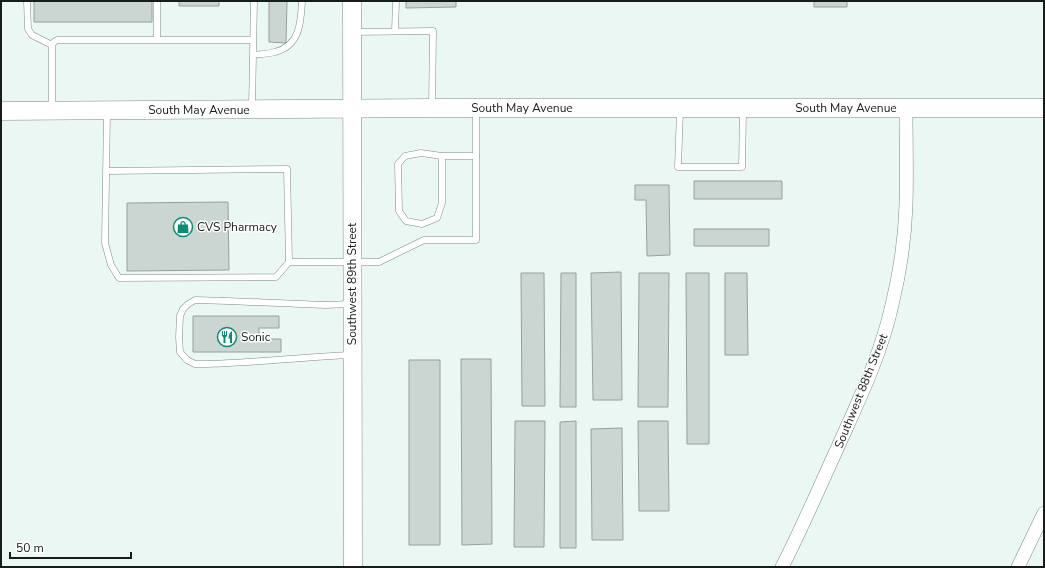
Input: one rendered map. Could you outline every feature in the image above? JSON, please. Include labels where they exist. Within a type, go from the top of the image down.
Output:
[{"type":"main road","name":"Southwest 89th Street","points":[[352,1],[353,567]]},
{"type":"main road","name":"South May Avenue","points":[[1,111],[352,108],[1044,108]]},
{"type":"street","name":"Southwest 88th Street","points":[[782,567],[855,411],[885,333],[892,304],[903,242],[906,206],[906,108]]},
{"type":"street","points":[[1018,567],[1044,513]]},
{"type":"lane","points":[[27,1],[28,29],[32,35],[52,45]]},
{"type":"lane","points":[[157,1],[157,40]]},
{"type":"lane","points":[[252,109],[254,1]]},
{"type":"lane","points":[[253,55],[276,52],[288,46],[296,37],[300,25],[302,1]]},
{"type":"lane","points":[[395,31],[396,1]]},
{"type":"lane","points":[[352,32],[433,31],[432,108]]},
{"type":"lane","points":[[52,111],[52,45],[60,39],[253,40]]},
{"type":"lane","points":[[289,262],[379,262],[424,240],[476,240],[476,108]]},
{"type":"lane","points":[[680,108],[678,167],[742,167],[743,108]]},
{"type":"lane","points":[[106,171],[287,169],[289,262],[276,277],[119,278],[110,265],[105,243],[106,171],[107,110]]},
{"type":"lane","points":[[442,156],[442,203],[437,218],[422,224],[406,221],[399,211],[398,164],[405,156],[421,153],[442,156],[476,156]]},
{"type":"lane","points":[[352,304],[325,305],[195,300],[183,309],[180,316],[179,337],[180,352],[187,360],[195,364],[353,355]]},
{"type":"building","points":[[34,1],[152,1],[152,22],[34,22]]},
{"type":"building","points":[[179,1],[219,1],[219,6],[179,6]]},
{"type":"building","points":[[269,1],[287,1],[286,43],[269,42]]},
{"type":"building","points":[[406,1],[456,1],[456,7],[406,8]]},
{"type":"building","points":[[814,1],[847,1],[847,7],[814,7]]},
{"type":"building","points":[[694,181],[782,181],[782,199],[694,199]]},
{"type":"building","points":[[635,185],[669,185],[670,255],[647,256],[646,200],[635,200]]},
{"type":"building","points":[[228,202],[229,270],[127,271],[127,203]]},
{"type":"building","points":[[694,229],[769,229],[769,246],[694,246]]},
{"type":"building","points":[[621,272],[622,400],[593,400],[591,273]]},
{"type":"building","points":[[521,273],[544,273],[545,406],[522,406]]},
{"type":"building","points":[[561,273],[576,273],[576,407],[560,407]]},
{"type":"building","points":[[639,273],[669,273],[668,407],[638,407]]},
{"type":"building","points":[[686,273],[709,273],[709,444],[687,444]]},
{"type":"building","points":[[725,273],[747,273],[748,355],[725,355]]},
{"type":"building","points":[[193,316],[279,316],[279,328],[259,328],[259,339],[281,339],[281,352],[193,352]]},
{"type":"building","points":[[461,359],[491,359],[492,544],[462,545]]},
{"type":"building","points":[[409,360],[440,360],[440,545],[409,545]]},
{"type":"building","points":[[515,421],[545,421],[544,547],[514,547]]},
{"type":"building","points":[[576,421],[576,548],[560,548],[560,422]]},
{"type":"building","points":[[638,421],[668,421],[669,511],[639,511]]},
{"type":"building","points":[[622,428],[623,540],[592,540],[591,429]]},
{"type":"place","name":"CVS Pharmacy","points":[[183,227]]},
{"type":"place","name":"Sonic","points":[[227,337]]}]
